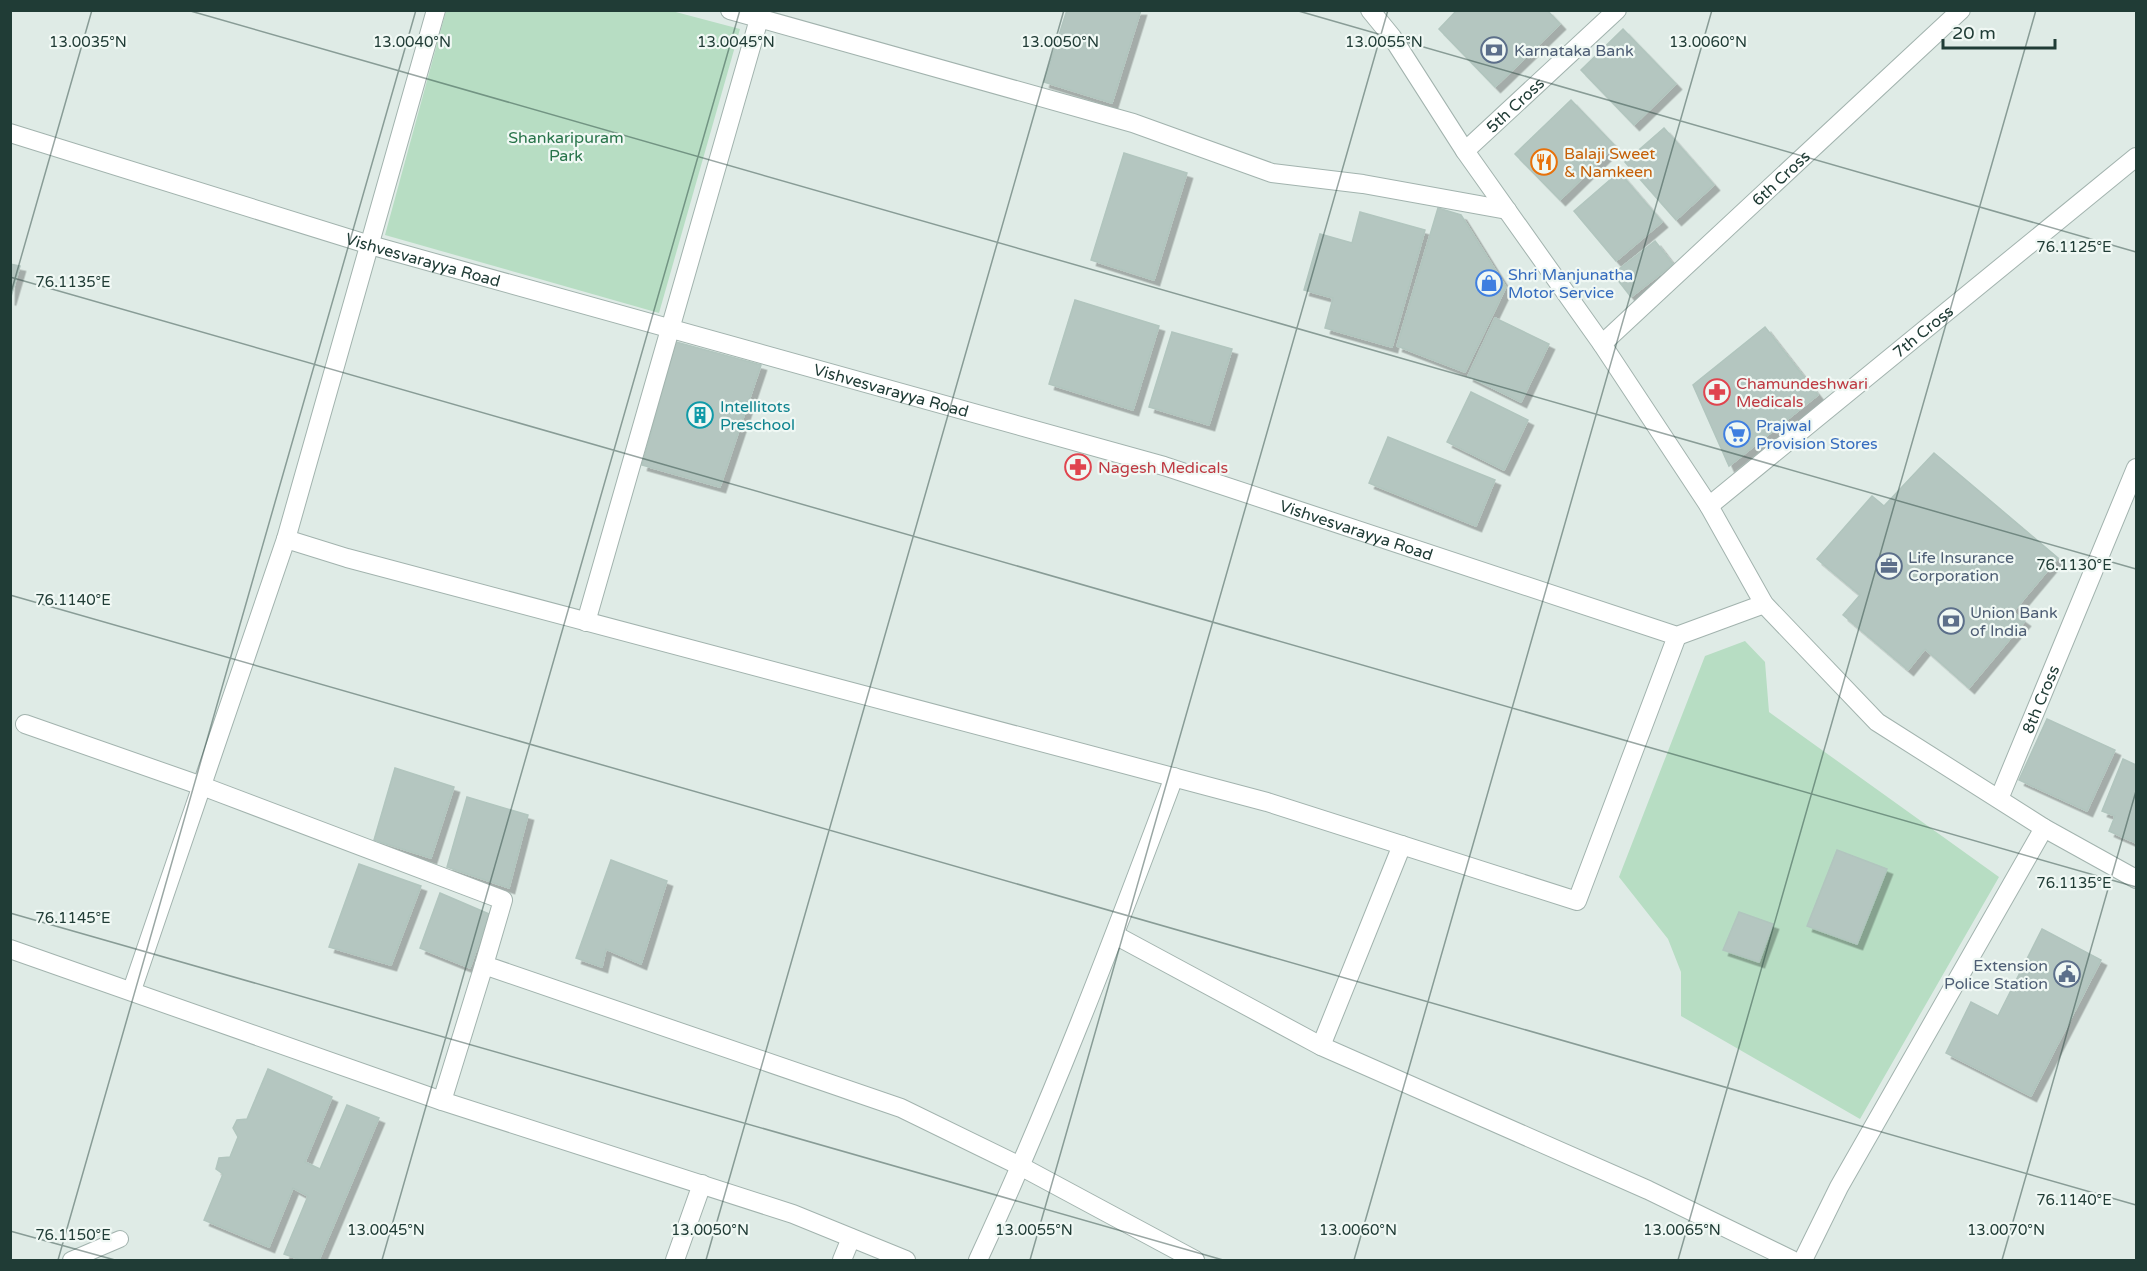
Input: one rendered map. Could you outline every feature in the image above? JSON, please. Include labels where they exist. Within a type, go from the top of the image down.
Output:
[{"type":"street","points":[[132,990],[286,539],[436,10]]},
{"type":"street","points":[[730,10],[1132,123],[1272,173],[1363,184],[1507,210]]},
{"type":"street","points":[[1370,10],[1392,38],[1465,151],[1602,344],[1709,506],[1764,604],[1877,722],[2044,828],[2136,879]]},
{"type":"street","name":"5th Cross","points":[[1465,151],[1617,10]]},
{"type":"street","name":"6th Cross","points":[[1602,344],[1961,10]]},
{"type":"street","points":[[586,622],[759,19]]},
{"type":"street","name":"Vishvesvarayya Road","points":[[10,133],[370,245],[1164,466],[1677,636]]},
{"type":"street","name":"7th Cross","points":[[1709,506],[2136,157]]},
{"type":"street","name":"8th Cross","points":[[1999,799],[2136,468]]},
{"type":"street","points":[[286,539],[347,558],[1268,802],[1577,902],[1677,636],[1764,604]]},
{"type":"street","points":[[25,724],[202,786],[503,900],[442,1101]]},
{"type":"street","points":[[978,1260],[1022,1167],[1115,935],[1174,777]]},
{"type":"street","points":[[1803,1260],[1839,1187],[2044,828]]},
{"type":"street","points":[[1321,1046],[1402,845]]},
{"type":"street","points":[[1115,935],[1321,1046],[1637,1186],[1792,1260]]},
{"type":"street","points":[[10,949],[132,990],[442,1101],[793,1214],[906,1260]]},
{"type":"street","points":[[484,965],[901,1108],[1022,1167],[1195,1260]]},
{"type":"street","points":[[675,1260],[702,1184]]},
{"type":"street","points":[[842,1260],[851,1238]]},
{"type":"lane","points":[[70,1260],[120,1239]]},
{"type":"green space","name":"Shankaripuram Park","points":[[446,11],[672,11],[740,29],[659,313],[385,235]]},
{"type":"green space","points":[[1745,641],[1765,662],[1769,712],[1999,877],[1860,1119],[1681,1016],[1681,972],[1668,939],[1619,877],[1705,656]]},
{"type":"building","points":[[1067,10],[1141,10],[1112,103],[1044,82]]},
{"type":"building","points":[[1457,10],[1547,10],[1560,24],[1495,87],[1439,29]]},
{"type":"building","points":[[1623,29],[1676,84],[1634,125],[1581,70]]},
{"type":"building","points":[[1571,100],[1615,146],[1560,200],[1515,154]]},
{"type":"building","points":[[1664,128],[1714,185],[1676,220],[1625,162]]},
{"type":"building","points":[[1124,153],[1187,173],[1154,280],[1091,260]]},
{"type":"building","points":[[1619,172],[1662,222],[1616,261],[1574,211]]},
{"type":"building","points":[[1438,208],[1461,215],[1506,287],[1465,372],[1397,346]]},
{"type":"building","points":[[1360,212],[1425,230],[1392,347],[1325,328],[1333,298],[1304,290],[1320,234],[1352,243]]},
{"type":"building","points":[[1655,241],[1673,264],[1631,297],[1613,274]]},
{"type":"building","points":[[10,264],[20,266],[10,300]]},
{"type":"building","points":[[1075,300],[1159,326],[1133,410],[1049,384]]},
{"type":"building","points":[[1495,318],[1549,344],[1521,402],[1468,376]]},
{"type":"building","points":[[1765,327],[1818,395],[1729,466],[1693,385]]},
{"type":"building","points":[[1172,332],[1232,349],[1209,425],[1149,407]]},
{"type":"building","name":"Intellitots Preschool","points":[[676,342],[761,365],[720,487],[642,465]]},
{"type":"building","points":[[1471,392],[1528,420],[1504,470],[1447,442]]},
{"type":"building","points":[[1388,437],[1495,480],[1476,526],[1369,483]]},
{"type":"building","points":[[1934,453],[2058,558],[2013,612],[2025,621],[1969,688],[1925,649],[1908,670],[1843,615],[1860,595],[1817,559],[1872,496],[1884,506]]},
{"type":"building","points":[[2047,719],[2115,750],[2087,811],[2019,780]]},
{"type":"building","points":[[2123,759],[2136,765],[2136,843],[2109,831],[2115,816],[2102,811]]},
{"type":"building","points":[[395,768],[454,787],[431,858],[374,840]]},
{"type":"building","points":[[467,797],[528,815],[509,888],[447,867]]},
{"type":"building","points":[[1837,850],[1887,869],[1857,944],[1807,926]]},
{"type":"building","points":[[611,860],[667,881],[641,964],[606,949],[602,967],[576,958]]},
{"type":"building","points":[[359,864],[421,886],[391,965],[329,947]]},
{"type":"building","points":[[440,893],[489,914],[470,968],[420,948]]},
{"type":"building","points":[[1739,912],[1773,924],[1759,962],[1723,950]]},
{"type":"building","points":[[2042,929],[2101,960],[2031,1096],[1946,1053],[1971,1002],[1998,1016]]},
{"type":"building","points":[[268,1069],[332,1097],[305,1162],[320,1169],[347,1105],[379,1118],[319,1260],[301,1260],[284,1254],[308,1196],[293,1188],[269,1247],[204,1220],[223,1174],[216,1169],[219,1158],[230,1157],[238,1137],[233,1128],[237,1120],[247,1119]]},
{"type":"place","name":"Karnataka Bank","points":[[1494,50]]},
{"type":"place","name":"Balaji Sweet & Namkeen","points":[[1544,162]]},
{"type":"place","name":"Shri Manjunatha Motor Service","points":[[1489,283]]},
{"type":"place","name":"Chamundeshwari Medicals","points":[[1717,392]]},
{"type":"place","name":"Intellitots Preschool","points":[[700,415]]},
{"type":"place","name":"Prajwal Provision Stores","points":[[1737,434]]},
{"type":"place","name":"Nagesh Medicals","points":[[1078,467]]},
{"type":"place","name":"Life Insurance Corporation","points":[[1889,566]]},
{"type":"place","name":"Union Bank of India","points":[[1951,621]]},
{"type":"place","name":"Extension Police Station","points":[[2067,974]]}]
